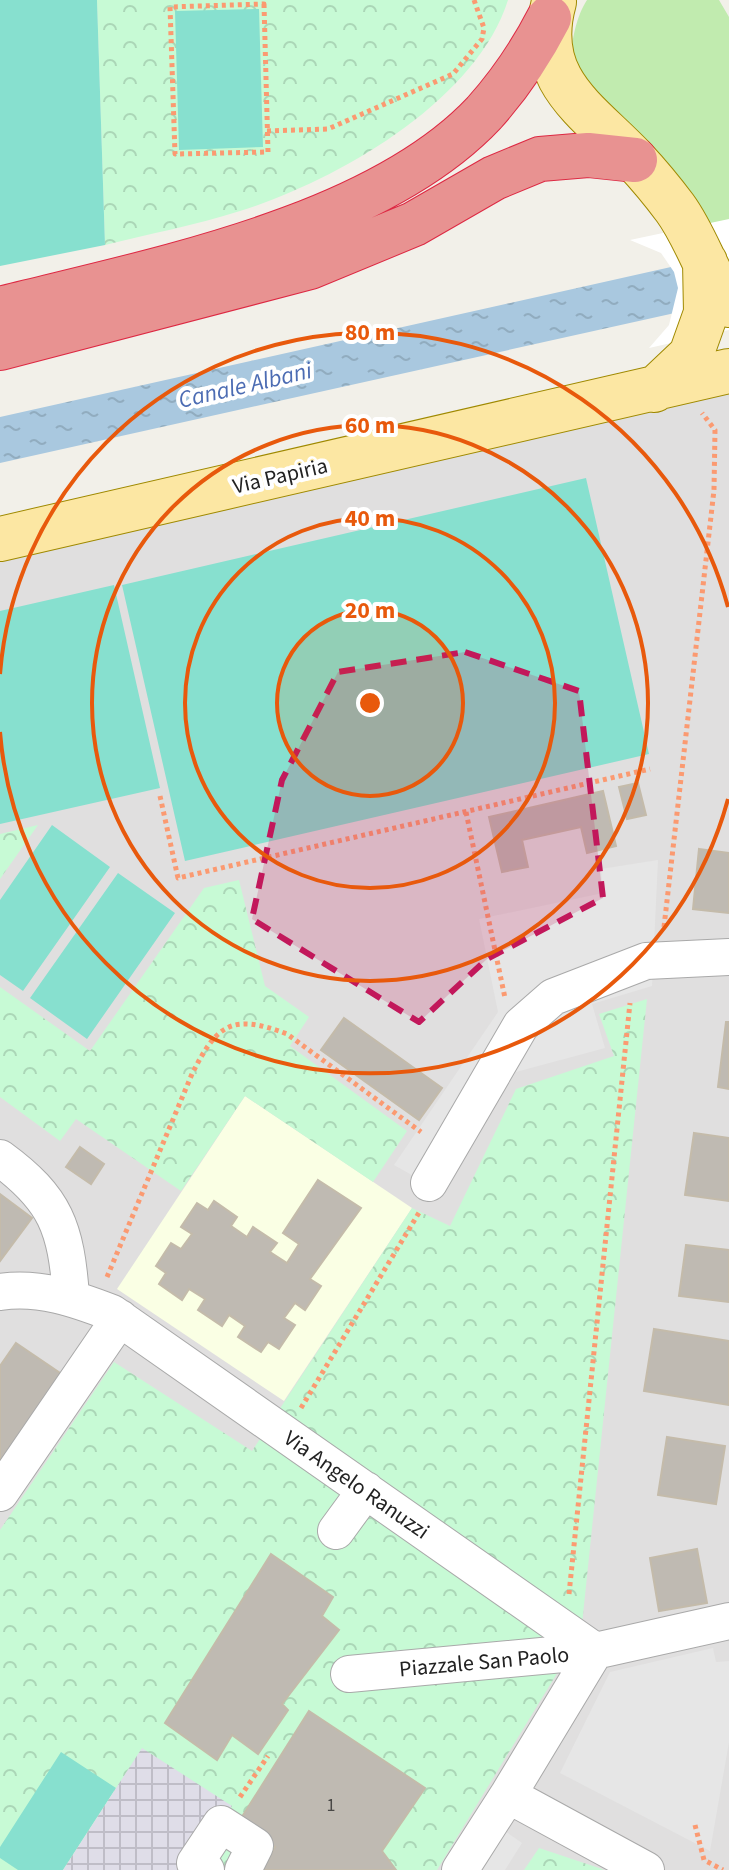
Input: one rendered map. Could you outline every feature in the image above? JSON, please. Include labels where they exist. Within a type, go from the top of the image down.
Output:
[{"type":"highway","points":[[0,309],[221,253],[345,205],[403,176],[482,115],[524,63],[552,9]]},
{"type":"highway","points":[[0,348],[310,267],[387,236],[494,178],[540,159],[588,155],[635,160]]},
{"type":"main road","points":[[552,9],[550,59],[563,85],[591,121],[635,160],[676,210],[729,305]]},
{"type":"main road","points":[[667,387],[691,355],[706,313],[705,260]]},
{"type":"main road","name":"Via Papiria","points":[[0,539],[729,371]]},
{"type":"street","points":[[429,1183],[521,1025],[553,997],[647,963],[729,957]]},
{"type":"street","points":[[0,1158],[21,1174],[54,1210],[68,1261],[95,1307]]},
{"type":"street","points":[[0,1292],[15,1290],[95,1307]]},
{"type":"street","points":[[0,1493],[95,1307]]},
{"type":"street","name":"Via Angelo Ranuzzi","points":[[95,1307],[285,1434],[595,1651]]},
{"type":"street","points":[[336,1531],[366,1490]]},
{"type":"street","points":[[595,1651],[729,1621]]},
{"type":"street","name":"Piazzale San Paolo","points":[[349,1674],[595,1651]]},
{"type":"street","name":"Piazzale San Paolo","points":[[460,1870],[595,1651]]},
{"type":"street","points":[[508,1795],[646,1870]]},
{"type":"street","points":[[206,1870],[195,1863],[221,1824],[255,1846],[243,1870]]},
{"type":"path","points":[[267,131],[328,129],[453,74],[482,39],[484,28],[474,0]]},
{"type":"path","points":[[170,3],[264,4],[267,131],[268,152],[175,154],[170,3]]},
{"type":"path","points":[[565,1630],[647,963],[674,861],[714,490],[715,430],[667,387]]},
{"type":"path","points":[[160,796],[178,878],[650,769]]},
{"type":"path","points":[[466,812],[514,1038]]},
{"type":"path","points":[[95,1307],[192,1074],[208,1041],[219,1030],[239,1022],[265,1025],[287,1034],[448,1151]]},
{"type":"path","points":[[285,1434],[420,1212],[429,1183]]},
{"type":"path","points":[[221,1824],[268,1756]]},
{"type":"path","points":[[695,1825],[704,1860],[723,1870]]},
{"type":"highlighted area","points":[[465,652],[579,691],[603,898],[487,959],[419,1022],[252,919],[282,780],[338,672]]},
{"type":"shaded area","points":[[0,0],[97,0],[105,245],[0,266]]},
{"type":"shaded area","points":[[259,9],[263,147],[179,150],[175,11]]},
{"type":"shaded area","points":[[729,394],[729,1870],[0,1870],[0,562]]},
{"type":"shaded area","points":[[586,478],[649,754],[185,861],[122,585]]},
{"type":"shaded area","points":[[114,585],[160,788],[0,824],[0,611]]},
{"type":"shaded area","points":[[52,825],[110,867],[23,991],[0,975],[0,900]]},
{"type":"shaded area","points":[[658,860],[652,986],[592,1004],[605,1048],[516,1072],[442,1192],[394,1165],[498,1012],[479,919],[603,893],[601,869]]},
{"type":"shaded area","points":[[118,873],[175,913],[87,1039],[30,998]]},
{"type":"shaded area","points":[[245,1096],[412,1208],[284,1401],[117,1289]]},
{"type":"shaded area","points":[[713,1648],[716,1662],[729,1661],[729,1742],[710,1851],[560,1773],[610,1672]]},
{"type":"shaded area","points":[[142,1748],[232,1806],[191,1870],[63,1870]]},
{"type":"shaded area","points":[[61,1752],[116,1788],[63,1870],[18,1870],[0,1858],[0,1847]]},
{"type":"shaded area","points":[[485,1817],[522,1843],[505,1870],[451,1870]]},
{"type":"green space","points":[[97,0],[508,0],[491,37],[466,72],[434,104],[359,158],[278,198],[190,225],[105,245]]},
{"type":"green space","points":[[587,0],[719,0],[729,17],[729,245],[618,129],[582,80],[573,60],[572,46]]},
{"type":"green space","points":[[38,825],[0,879],[0,834]]},
{"type":"green space","points":[[239,880],[265,986],[309,1017],[290,1046],[407,1131],[373,1182],[245,1096],[181,1191],[76,1119],[60,1141],[0,1097],[0,987],[90,1051],[204,888]]},
{"type":"green space","points":[[647,999],[581,1634],[437,1870],[0,1870],[0,1530],[114,1362],[252,1451],[412,1208],[450,1226],[516,1089],[614,1056],[599,1014]]},
{"type":"green space","points":[[539,1848],[602,1869],[603,1870],[524,1870]]},
{"type":"water","name":"Canale Albani","points":[[729,254],[729,301],[0,463],[0,417]]},
{"type":"pier","points":[[729,219],[729,330],[649,348],[669,325],[678,288],[674,272],[661,253],[630,240]]},
{"type":"building","points":[[638,783],[646,815],[627,819],[619,787]]},
{"type":"building","points":[[603,791],[616,846],[587,853],[581,827],[522,840],[528,867],[502,872],[489,817]]},
{"type":"building","points":[[699,849],[729,853],[729,913],[693,909]]},
{"type":"building","points":[[344,1018],[442,1088],[419,1120],[321,1050]]},
{"type":"building","points":[[726,1022],[729,1022],[729,1089],[718,1087]]},
{"type":"building","points":[[694,1133],[729,1138],[729,1201],[685,1195]]},
{"type":"building","points":[[80,1147],[104,1164],[91,1184],[66,1167]]},
{"type":"building","points":[[318,1180],[361,1208],[310,1279],[321,1286],[305,1310],[295,1303],[284,1318],[295,1325],[279,1349],[268,1342],[261,1352],[238,1337],[245,1326],[229,1315],[222,1326],[198,1310],[205,1299],[189,1289],[182,1300],[159,1284],[166,1273],[156,1266],[171,1243],[181,1249],[192,1234],[181,1227],[197,1203],[208,1210],[214,1201],[237,1217],[231,1226],[247,1237],[253,1227],[277,1243],[270,1252],[287,1263],[299,1244],[283,1233]]},
{"type":"building","points":[[0,1194],[32,1218],[0,1261]]},
{"type":"building","points":[[686,1245],[729,1250],[729,1302],[679,1296]]},
{"type":"building","points":[[654,1329],[729,1341],[729,1405],[644,1391]]},
{"type":"building","points":[[16,1343],[66,1377],[0,1473],[0,1366]]},
{"type":"building","points":[[667,1437],[725,1446],[716,1504],[658,1495]]},
{"type":"building","points":[[697,1549],[707,1603],[659,1611],[650,1558]]},
{"type":"building","points":[[271,1554],[333,1597],[322,1616],[339,1630],[282,1704],[288,1710],[258,1754],[232,1735],[217,1760],[165,1723]]},
{"type":"building","points":[[309,1711],[425,1788],[382,1851],[396,1870],[261,1870],[275,1847],[238,1823]]}]
